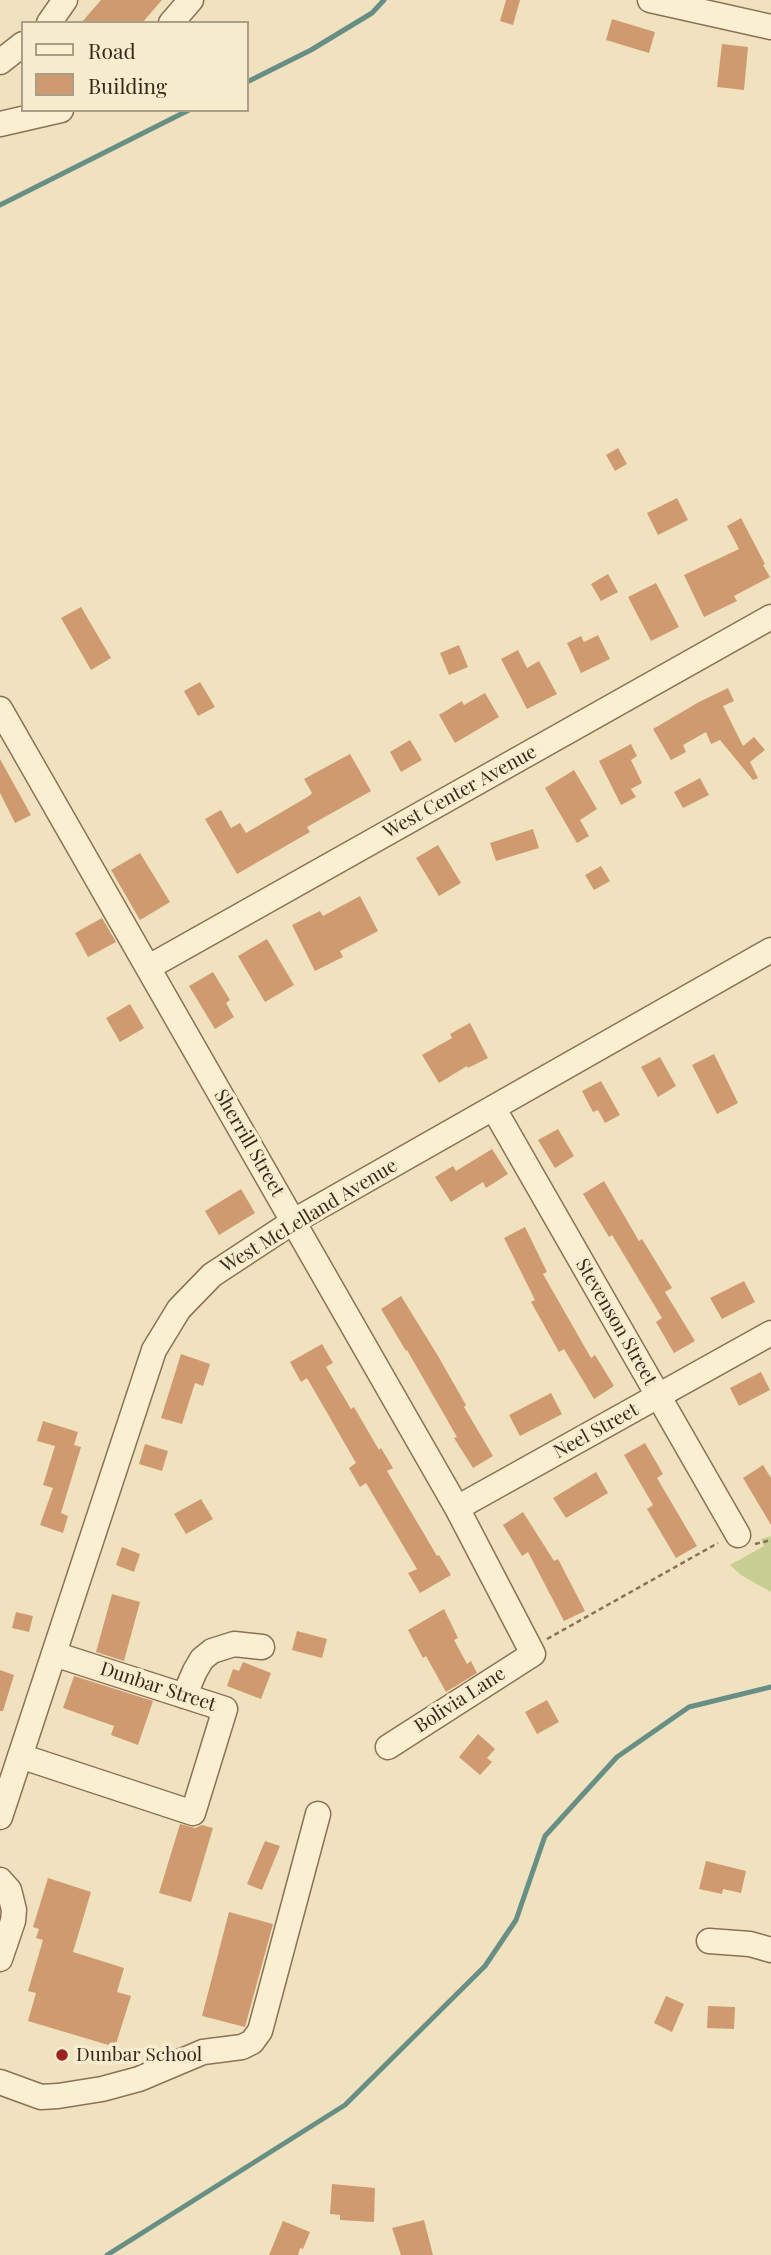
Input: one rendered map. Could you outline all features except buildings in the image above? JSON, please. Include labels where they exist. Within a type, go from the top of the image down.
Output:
[{"type":"street","points":[[50,21],[65,0]]},
{"type":"street","points":[[173,21],[191,0]]},
{"type":"street","points":[[650,0],[771,27]]},
{"type":"street","points":[[0,62],[21,46]]},
{"type":"street","points":[[0,124],[52,112]]},
{"type":"street","name":"West Center Avenue","points":[[149,967],[771,617]]},
{"type":"street","name":"Sherrill Street","points":[[0,709],[457,1508],[533,1654]]},
{"type":"street","name":"West McLelland Avenue","points":[[0,1817],[154,1350],[179,1309],[212,1275],[294,1221],[771,950]]},
{"type":"street","name":"Stevenson Street","points":[[494,1109],[737,1534]]},
{"type":"street","name":"Neel Street","points":[[457,1508],[771,1333]]},
{"type":"street","points":[[184,1696],[202,1659],[212,1651],[234,1644],[262,1647]]},
{"type":"street","name":"Dunbar Street","points":[[20,1756],[193,1813],[225,1709],[54,1654]]},
{"type":"street","name":"Bolivia Lane","points":[[388,1747],[533,1654]]},
{"type":"street","points":[[0,2082],[41,2097],[102,2089],[139,2078],[202,2052],[242,2047],[252,2042],[260,2031],[318,1814]]},
{"type":"street","points":[[0,1880],[9,1890],[14,1910],[0,1959]]},
{"type":"street","points":[[709,1941],[750,1944],[771,1950]]},
{"type":"path","points":[[533,1654],[550,1637],[737,1534]]},
{"type":"green space","points":[[771,1536],[771,1592],[741,1575],[730,1565],[764,1546],[761,1539]]},
{"type":"waterway","points":[[248,82],[311,50],[372,13],[384,0]]},
{"type":"waterway","points":[[0,205],[185,112]]},
{"type":"waterway","points":[[107,2255],[345,2105],[485,1966],[516,1920],[545,1836],[617,1757],[689,1707],[771,1687]]},
{"type":"place","name":"Dunbar School","points":[[62,2055]]}]
